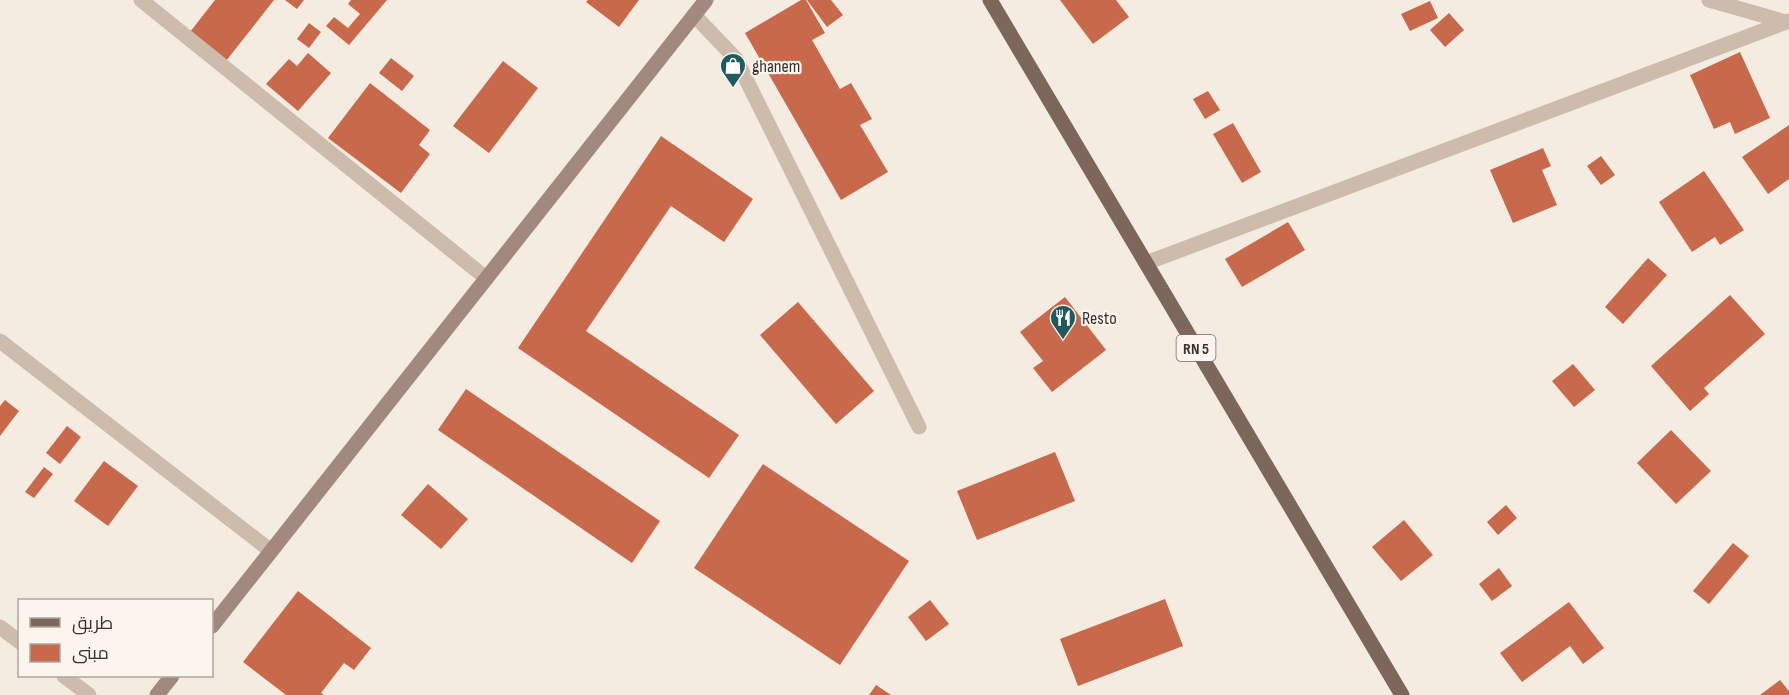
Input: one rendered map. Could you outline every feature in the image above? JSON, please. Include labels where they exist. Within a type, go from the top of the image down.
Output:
[{"type":"main road","name":"RN 5","points":[[990,0],[1402,695]]},
{"type":"street","points":[[141,0],[486,278]]},
{"type":"street","points":[[157,13],[166,0]]},
{"type":"street","points":[[213,625],[706,0]]},
{"type":"street","points":[[1709,0],[1788,21]]},
{"type":"street","points":[[694,15],[736,59],[919,427]]},
{"type":"street","points":[[1146,263],[1788,21]]},
{"type":"street","points":[[0,341],[271,551]]},
{"type":"street","points":[[0,627],[18,640]]},
{"type":"street","points":[[66,677],[89,695]]},
{"type":"street","points":[[157,695],[170,677]]},
{"type":"building","points":[[215,0],[274,0],[226,61],[190,32]]},
{"type":"building","points":[[285,0],[304,0],[297,9]]},
{"type":"building","points":[[351,0],[387,0],[349,45],[326,26],[334,17],[348,28],[360,14],[348,4]]},
{"type":"building","points":[[588,0],[639,0],[619,27],[586,2]]},
{"type":"building","points":[[801,0],[806,0],[825,33],[812,40],[840,89],[851,83],[872,119],[860,125],[888,172],[841,200],[745,33]]},
{"type":"building","points":[[807,0],[831,0],[843,15],[827,27]]},
{"type":"building","points":[[1060,0],[1116,0],[1129,17],[1093,44]]},
{"type":"building","points":[[1430,1],[1438,18],[1410,31],[1401,14]]},
{"type":"building","points":[[1449,13],[1464,30],[1445,47],[1430,30]]},
{"type":"building","points":[[309,23],[321,32],[309,48],[297,39]]},
{"type":"building","points":[[1740,52],[1770,118],[1735,134],[1730,122],[1714,129],[1690,75]]},
{"type":"building","points":[[308,53],[331,73],[298,111],[266,84],[289,59],[297,66]]},
{"type":"building","points":[[391,58],[414,76],[402,91],[379,73]]},
{"type":"building","points":[[503,61],[538,88],[489,153],[453,126]]},
{"type":"building","points":[[370,83],[430,130],[419,145],[430,154],[401,193],[328,138]]},
{"type":"building","points":[[1208,91],[1220,110],[1205,119],[1193,99]]},
{"type":"building","points":[[1233,123],[1261,172],[1242,183],[1213,134]]},
{"type":"building","points":[[1789,125],[1789,179],[1768,194],[1742,157]]},
{"type":"building","points":[[661,136],[753,199],[724,242],[671,206],[586,331],[739,435],[709,478],[518,348]]},
{"type":"building","points":[[1543,148],[1551,166],[1542,170],[1557,205],[1513,223],[1490,170]]},
{"type":"building","points":[[1601,156],[1615,175],[1601,185],[1587,166]]},
{"type":"building","points":[[1704,171],[1744,230],[1720,245],[1715,237],[1692,252],[1659,202]]},
{"type":"building","points":[[1288,222],[1305,250],[1242,287],[1225,259]]},
{"type":"building","points":[[1648,258],[1667,275],[1623,324],[1605,307]]},
{"type":"building","points":[[1730,295],[1765,334],[1704,388],[1709,394],[1690,411],[1651,366]]},
{"type":"building","name":"Resto","points":[[1065,297],[1106,350],[1052,392],[1033,368],[1043,361],[1020,332]]},
{"type":"building","points":[[798,302],[874,391],[836,424],[760,335]]},
{"type":"building","points":[[1573,364],[1595,390],[1574,407],[1552,381]]},
{"type":"building","points":[[466,389],[660,521],[632,563],[438,430]]},
{"type":"building","points":[[5,400],[19,411],[0,436],[0,406]]},
{"type":"building","points":[[67,426],[81,437],[60,464],[46,453]]},
{"type":"building","points":[[1671,430],[1711,471],[1676,504],[1637,463]]},
{"type":"building","points":[[1055,452],[1075,501],[977,540],[957,491]]},
{"type":"building","points":[[104,461],[138,486],[108,526],[74,501]]},
{"type":"building","points":[[763,464],[909,561],[840,665],[694,568]]},
{"type":"building","points":[[44,467],[53,474],[34,498],[25,492]]},
{"type":"building","points":[[428,484],[468,519],[441,549],[401,515]]},
{"type":"building","points":[[1506,505],[1517,518],[1498,535],[1487,522]]},
{"type":"building","points":[[1404,520],[1433,555],[1401,581],[1372,547]]},
{"type":"building","points":[[1733,543],[1749,556],[1709,604],[1693,591]]},
{"type":"building","points":[[1499,568],[1512,586],[1492,601],[1479,584]]},
{"type":"building","points":[[298,591],[371,648],[354,670],[344,663],[321,693],[324,695],[286,695],[243,662]]},
{"type":"building","points":[[1165,599],[1183,646],[1078,686],[1060,639]]},
{"type":"building","points":[[930,600],[949,624],[926,641],[908,617]]},
{"type":"building","points":[[1569,602],[1604,648],[1583,664],[1570,646],[1522,682],[1500,653]]},
{"type":"building","points":[[1780,680],[1789,691],[1789,695],[1760,695]]},
{"type":"building","points":[[876,685],[891,695],[869,695]]},
{"type":"place","name":"ghanem","points":[[733,89]]},
{"type":"place","name":"Resto","points":[[1063,341]]}]
